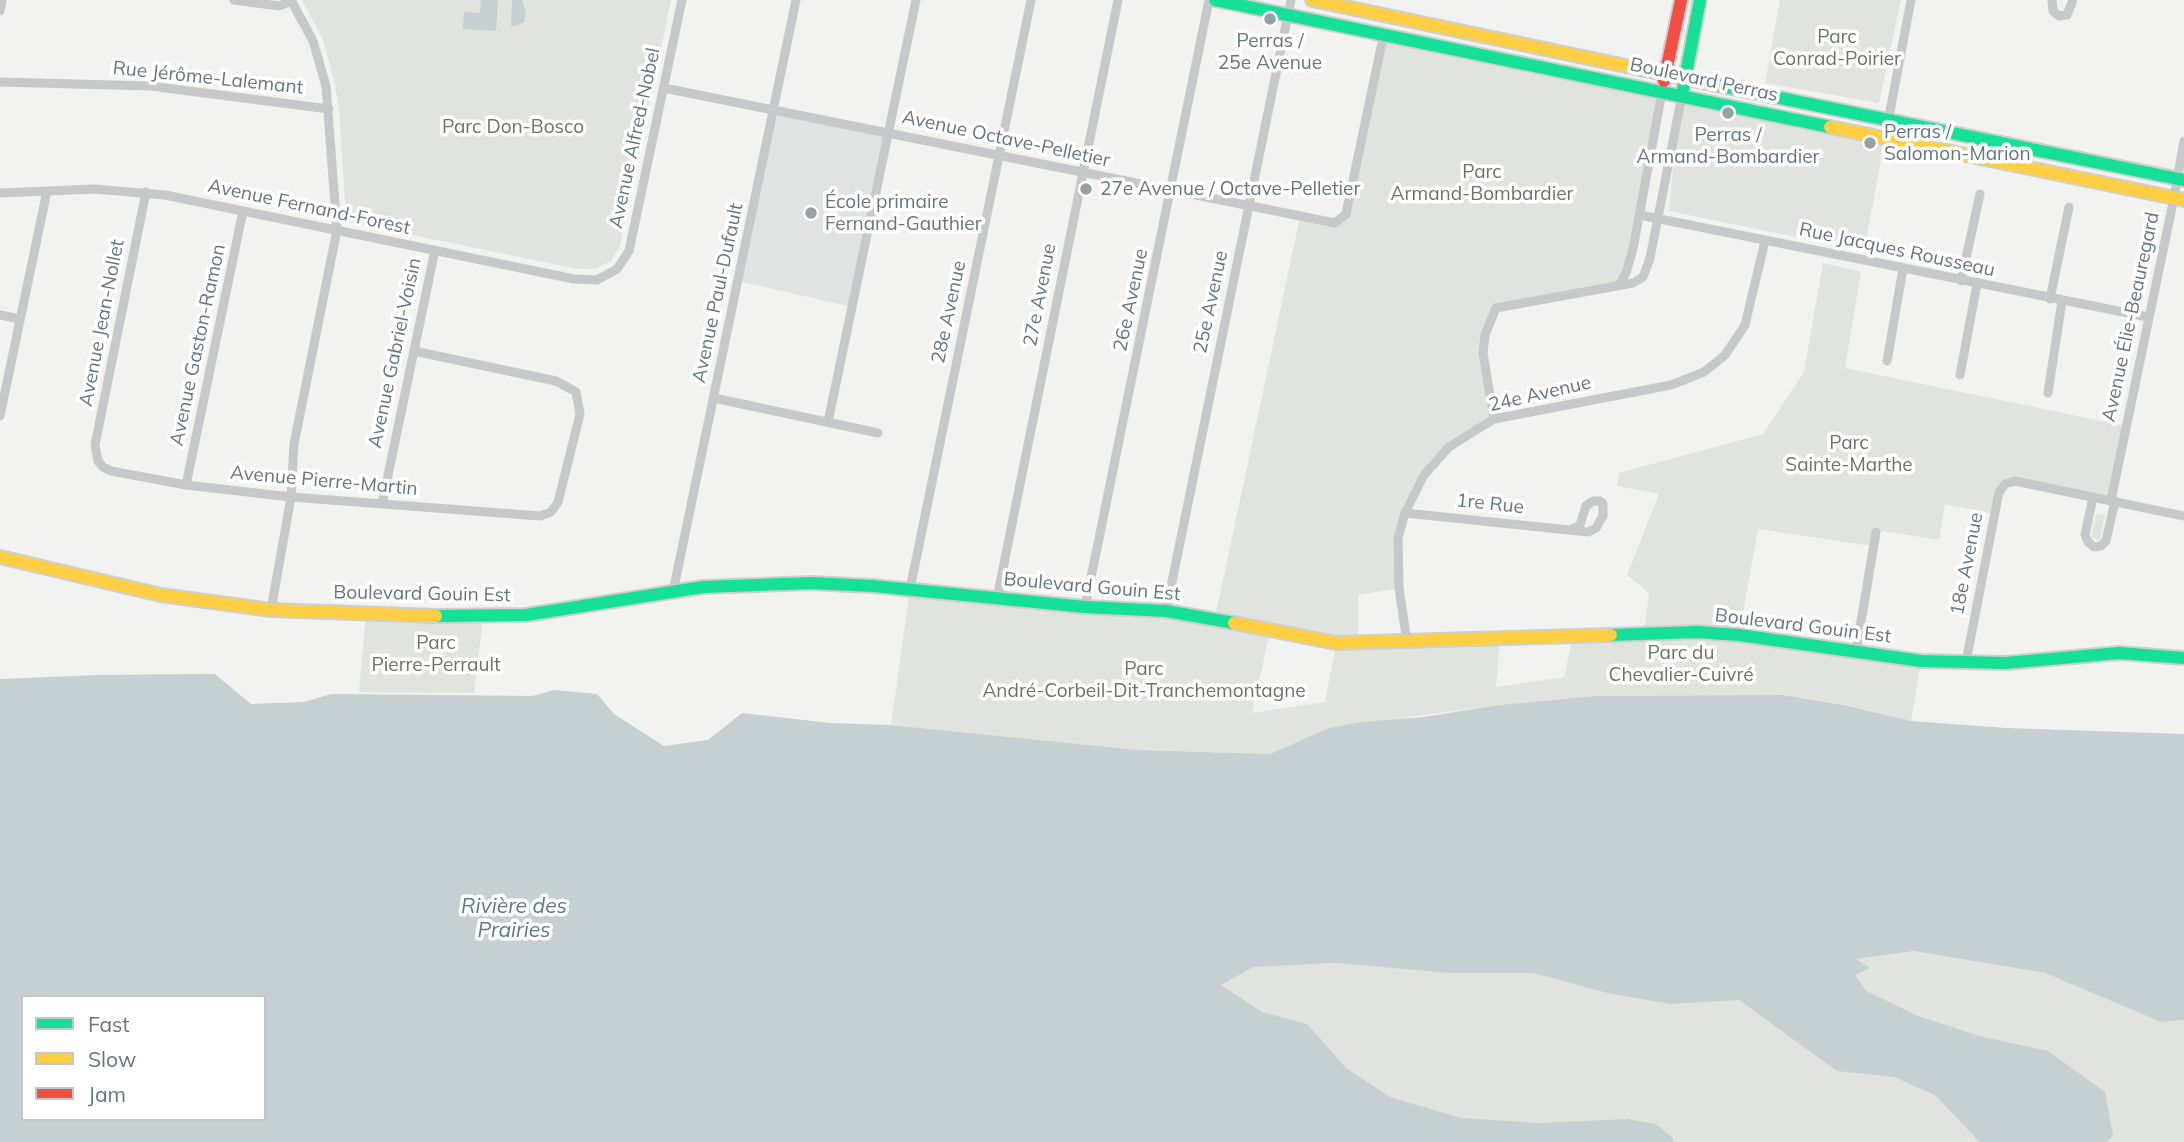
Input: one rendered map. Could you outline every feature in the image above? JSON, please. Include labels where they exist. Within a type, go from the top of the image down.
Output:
[{"type":"street","points":[[0,11],[2,0]]},
{"type":"street","points":[[234,0],[279,6],[291,0],[313,41],[320,61],[329,109],[337,230],[293,444],[291,497],[271,610]]},
{"type":"street","name":"Avenue Alfred-Nobel","points":[[608,276],[624,261],[629,251],[682,0]]},
{"type":"street","name":"Avenue Paul-Dufault","points":[[673,592],[796,0]]},
{"type":"street","points":[[828,422],[916,0]]},
{"type":"street","name":"28e Avenue","points":[[910,589],[1031,0]]},
{"type":"street","name":"27e Avenue","points":[[997,598],[1118,0]]},
{"type":"street","name":"26e Avenue","points":[[1085,607],[1209,0]]},
{"type":"street","name":"Boulevard Perras","points":[[1215,0],[2179,199]]},
{"type":"street","name":"25e Avenue","points":[[1166,611],[1291,0]]},
{"type":"street","name":"Boulevard Perras","points":[[1312,0],[2180,180]]},
{"type":"street","points":[[1619,285],[1629,262],[1640,215],[1681,0]]},
{"type":"street","points":[[1494,419],[1483,353],[1485,335],[1493,312],[1506,305],[1633,284],[1643,277],[1700,0]]},
{"type":"street","points":[[1885,138],[1911,0]]},
{"type":"street","points":[[2052,0],[2053,11],[2059,16],[2067,15],[2073,0]]},
{"type":"street","name":"Avenue Octave-Pelletier","points":[[664,88],[1329,224],[1340,221],[1346,214],[1385,36]]},
{"type":"street","name":"Rue Jérôme-Lalemant","points":[[0,82],[150,86],[329,109]]},
{"type":"street","name":"Avenue Élie-Beauregard","points":[[2093,497],[2085,535],[2094,547],[2101,546],[2106,541],[2148,317],[2179,199],[2184,141]]},
{"type":"street","name":"Avenue Fernand-Forest","points":[[0,193],[94,189],[146,192],[574,279],[597,280],[608,276]]},
{"type":"street","points":[[0,416],[47,191]]},
{"type":"street","name":"Avenue Jean-Nollet","points":[[98,461],[95,445],[146,192]]},
{"type":"street","points":[[1961,281],[1980,194]]},
{"type":"street","points":[[2050,299],[2069,207]]},
{"type":"street","name":"Avenue Gaston-Ramon","points":[[187,485],[243,211]]},
{"type":"street","name":"Rue Jacques Rousseau","points":[[1640,215],[2148,317]]},
{"type":"street","name":"24e Avenue","points":[[1407,642],[1399,588],[1398,538],[1405,513],[1424,475],[1449,447],[1494,419],[1671,385],[1686,381],[1710,368],[1729,350],[1745,325],[1765,241]]},
{"type":"street","name":"Avenue Gabriel-Voisin","points":[[382,504],[435,250]]},
{"type":"street","points":[[1887,361],[1903,269]]},
{"type":"street","points":[[1960,375],[1977,284]]},
{"type":"street","points":[[2048,393],[2062,301]]},
{"type":"street","points":[[0,315],[20,319]]},
{"type":"street","name":"Avenue Pierre-Martin","points":[[98,461],[111,471],[187,485],[291,497],[540,516],[551,512],[558,502],[580,414],[576,392],[556,381],[414,351]]},
{"type":"street","points":[[713,398],[878,433]]},
{"type":"street","name":"18e Avenue","points":[[1966,662],[1999,492],[2005,484],[2015,481],[2093,497]]},
{"type":"street","points":[[2093,497],[2184,516]]},
{"type":"street","name":"1re Rue","points":[[1405,513],[1571,530]]},
{"type":"street","points":[[1856,652],[1876,532]]},
{"type":"street","name":"Boulevard Gouin Est","points":[[0,557],[161,595],[271,610],[471,618],[526,615],[703,587],[811,583],[910,589],[1085,607],[1166,611],[1336,643],[1697,632],[1739,635],[1921,661],[2024,662],[2099,654],[2184,658]]},
{"type":"shaded area","name":"École primaire Fernand-Gauthier","points":[[773,111],[888,132],[852,307],[738,281]]},
{"type":"green space","name":"Parc Don-Bosco","points":[[302,0],[671,0],[620,246],[611,261],[595,269],[578,269],[349,222],[346,218],[339,109],[334,80],[323,40]]},
{"type":"green space","name":"Parc Conrad-Poirier","points":[[1780,0],[1901,0],[1879,103],[1765,83]]},
{"type":"green space","points":[[1385,35],[1662,92],[1640,215],[1619,285],[1496,309],[1485,335],[1494,419],[1470,432],[1424,475],[1398,538],[1399,588],[1358,595],[1358,643],[1500,638],[1496,687],[1564,677],[1573,635],[1644,633],[1649,593],[1627,575],[1659,494],[1617,486],[1619,473],[1763,434],[1804,372],[1823,263],[1861,272],[1845,368],[2126,426],[2111,500],[2015,481],[2005,484],[1994,514],[1945,504],[1939,540],[1883,531],[1876,532],[1871,546],[1758,529],[1739,635],[1921,661],[1911,721],[1848,706],[1783,695],[1596,696],[1499,705],[1329,728],[1270,754],[1138,750],[891,725],[910,589],[1215,618],[1300,217],[1329,224],[1343,218]],"holes":[[[1270,631],[1336,643],[1325,702],[1252,713]]]},
{"type":"green space","points":[[1682,95],[1885,138],[1864,251],[1669,211]]},
{"type":"green space","points":[[2096,514],[2105,515],[2100,540],[2091,538]]},
{"type":"green space","name":"Parc Pierre-Perrault","points":[[366,614],[483,617],[474,693],[359,692]]},
{"type":"green space","points":[[1914,951],[2045,973],[2161,1022],[2184,1020],[2184,1142],[1006,1142],[930,978],[1335,963],[1449,973],[1533,973],[1607,993]]},
{"type":"water","points":[[481,0],[498,0],[496,31],[463,29],[464,12],[480,13]]},
{"type":"water","points":[[512,0],[522,0],[526,13],[524,22],[516,26],[511,26]]},
{"type":"water","name":"Rivière des Prairies","points":[[215,674],[251,704],[304,702],[331,694],[532,696],[554,690],[597,694],[614,714],[664,746],[708,740],[742,713],[1138,750],[1270,754],[1329,728],[1361,722],[1596,696],[1783,695],[1848,706],[1911,721],[2006,728],[2184,734],[2184,1020],[2161,1022],[2045,973],[1914,951],[1856,959],[1870,968],[1855,975],[1866,991],[1918,1016],[1979,1036],[2048,1051],[2105,1092],[2113,1135],[2107,1142],[1980,1142],[1935,1095],[1894,1077],[1837,1071],[1739,1000],[1670,1004],[1607,993],[1533,973],[1449,973],[1335,963],[1253,967],[1221,985],[1262,1012],[1307,1024],[1346,1068],[1390,1097],[1461,1118],[1538,1123],[1627,1119],[1656,1124],[1673,1138],[1673,1142],[0,1142],[0,679]]},
{"type":"traffic: fast","points":[[1215,0],[1830,127]]},
{"type":"traffic: fast","points":[[1682,95],[1700,0]]},
{"type":"traffic: fast","points":[[1716,85],[2184,180]]},
{"type":"traffic: fast","points":[[436,616],[526,615],[703,587],[811,583],[873,586],[1085,607],[1166,611],[1234,623]]},
{"type":"traffic: fast","points":[[1611,635],[1697,632],[1739,635],[1921,661],[2005,663],[2119,653],[2184,658]]},
{"type":"traffic: slow","points":[[1312,0],[1716,85]]},
{"type":"traffic: slow","points":[[1830,127],[2184,200]]},
{"type":"traffic: slow","points":[[0,557],[161,595],[271,610],[436,616]]},
{"type":"traffic: slow","points":[[1234,623],[1336,643],[1611,635]]},
{"type":"traffic: jam","points":[[1664,81],[1681,0]]},
{"type":"place","name":"Perras / 25e Avenue","points":[[1270,19]]},
{"type":"place","name":"Perras / Armand-Bombardier","points":[[1728,113]]},
{"type":"place","name":"Perras / Salomon-Marion","points":[[1870,143]]},
{"type":"place","name":"27e Avenue / Octave-Pelletier","points":[[1086,189]]},
{"type":"place","name":"École primaire Fernand-Gauthier","points":[[811,213]]},
{"type":"park label","name":"Parc Armand-Bombardier","points":[[1482,183]]},
{"type":"park label","name":"Parc Sainte-Marthe","points":[[1849,454]]},
{"type":"park label","name":"Parc du Chevalier-Cuivré","points":[[1681,664]]},
{"type":"park label","name":"Parc André-Corbeil-Dit-Tranchemontagne","points":[[1144,680]]}]
